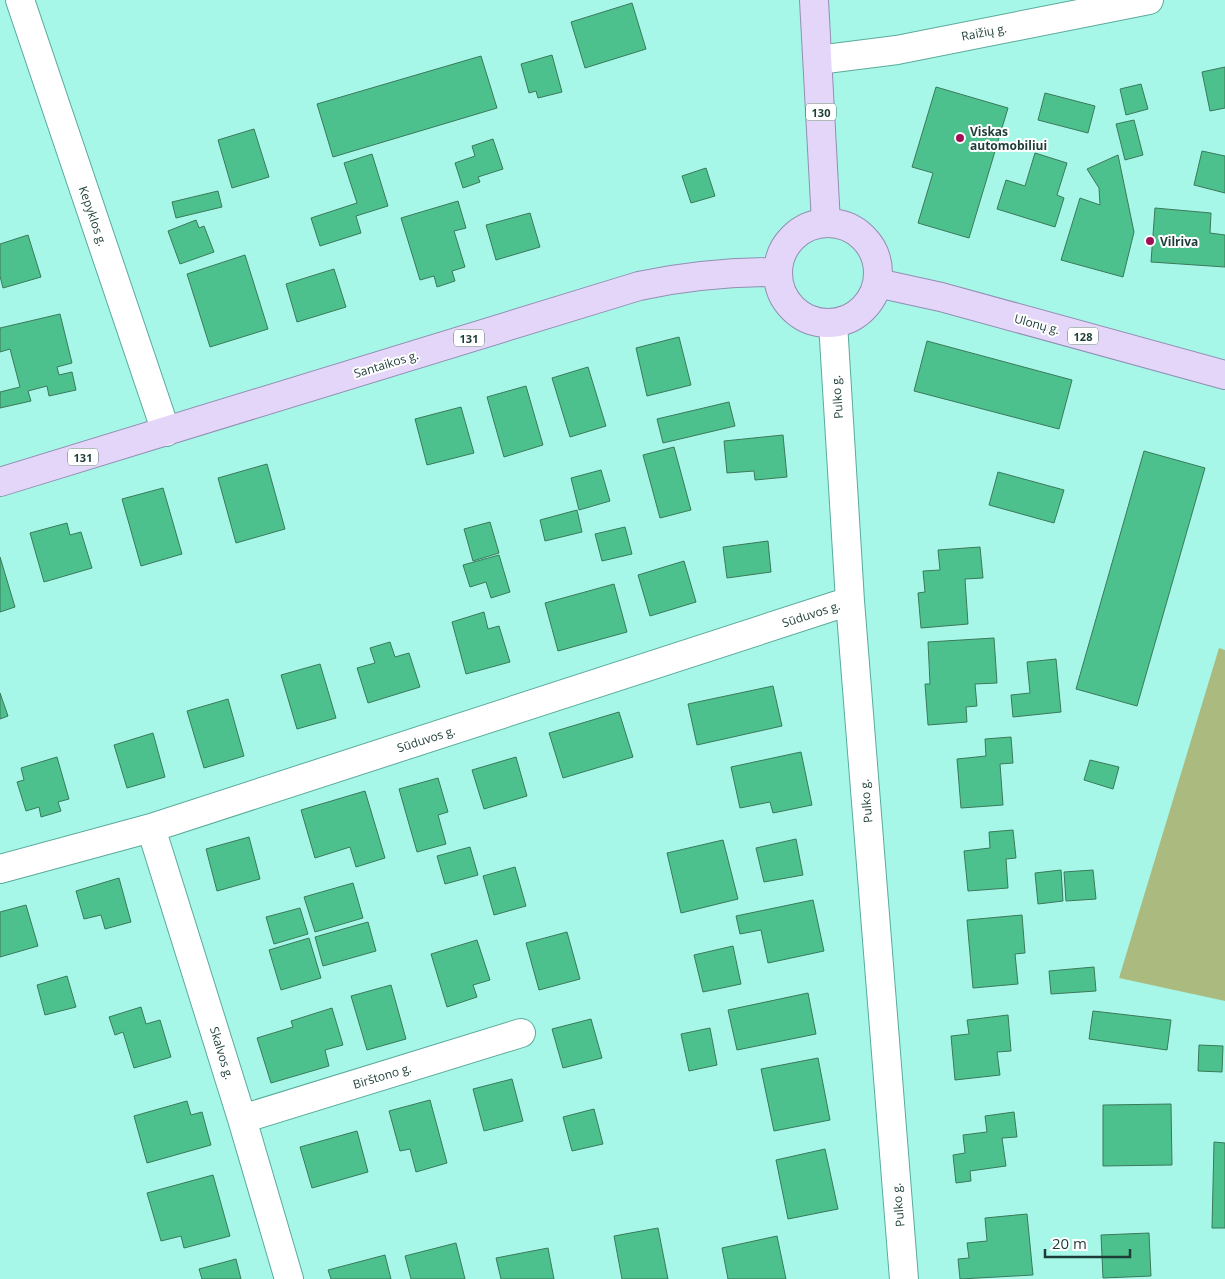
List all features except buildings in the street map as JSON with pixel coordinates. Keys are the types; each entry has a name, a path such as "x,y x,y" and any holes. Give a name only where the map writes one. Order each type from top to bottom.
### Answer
{"main road":[{"name":"130","path":"814,0 826,223"},
{"path":"826,223 851,229 870,246 878,270 877,283 866,305 857,314 833,323 812,321 793,310 782,293 777,272 780,257 787,244 798,233 811,226 826,223"},
{"name":"Santaikos g.","path":"0,482 639,286 686,276 734,272 777,272"},
{"name":"Ulonų g.","path":"877,283 941,297 1225,375"}],"street":[{"name":"Kepyklos g.","path":"20,0 166,432"},
{"name":"Raižių g.","path":"818,60 897,50 1149,0"},
{"name":"Pulko g.","path":"833,323 850,601 904,1279"},
{"name":"Sūduvos g.","path":"0,869 151,828 850,601"},
{"name":"Skalvos g.","path":"151,828 242,1119 289,1279"},
{"name":"Birštono g.","path":"242,1119 521,1033"}],"green space":[{"path":"1219,648 1225,650 1225,1001 1119,978"}],"place":[{"name":"Viskas automobiliui","path":"960,138"},
{"name":"Vilriva","path":"1150,241"}]}
